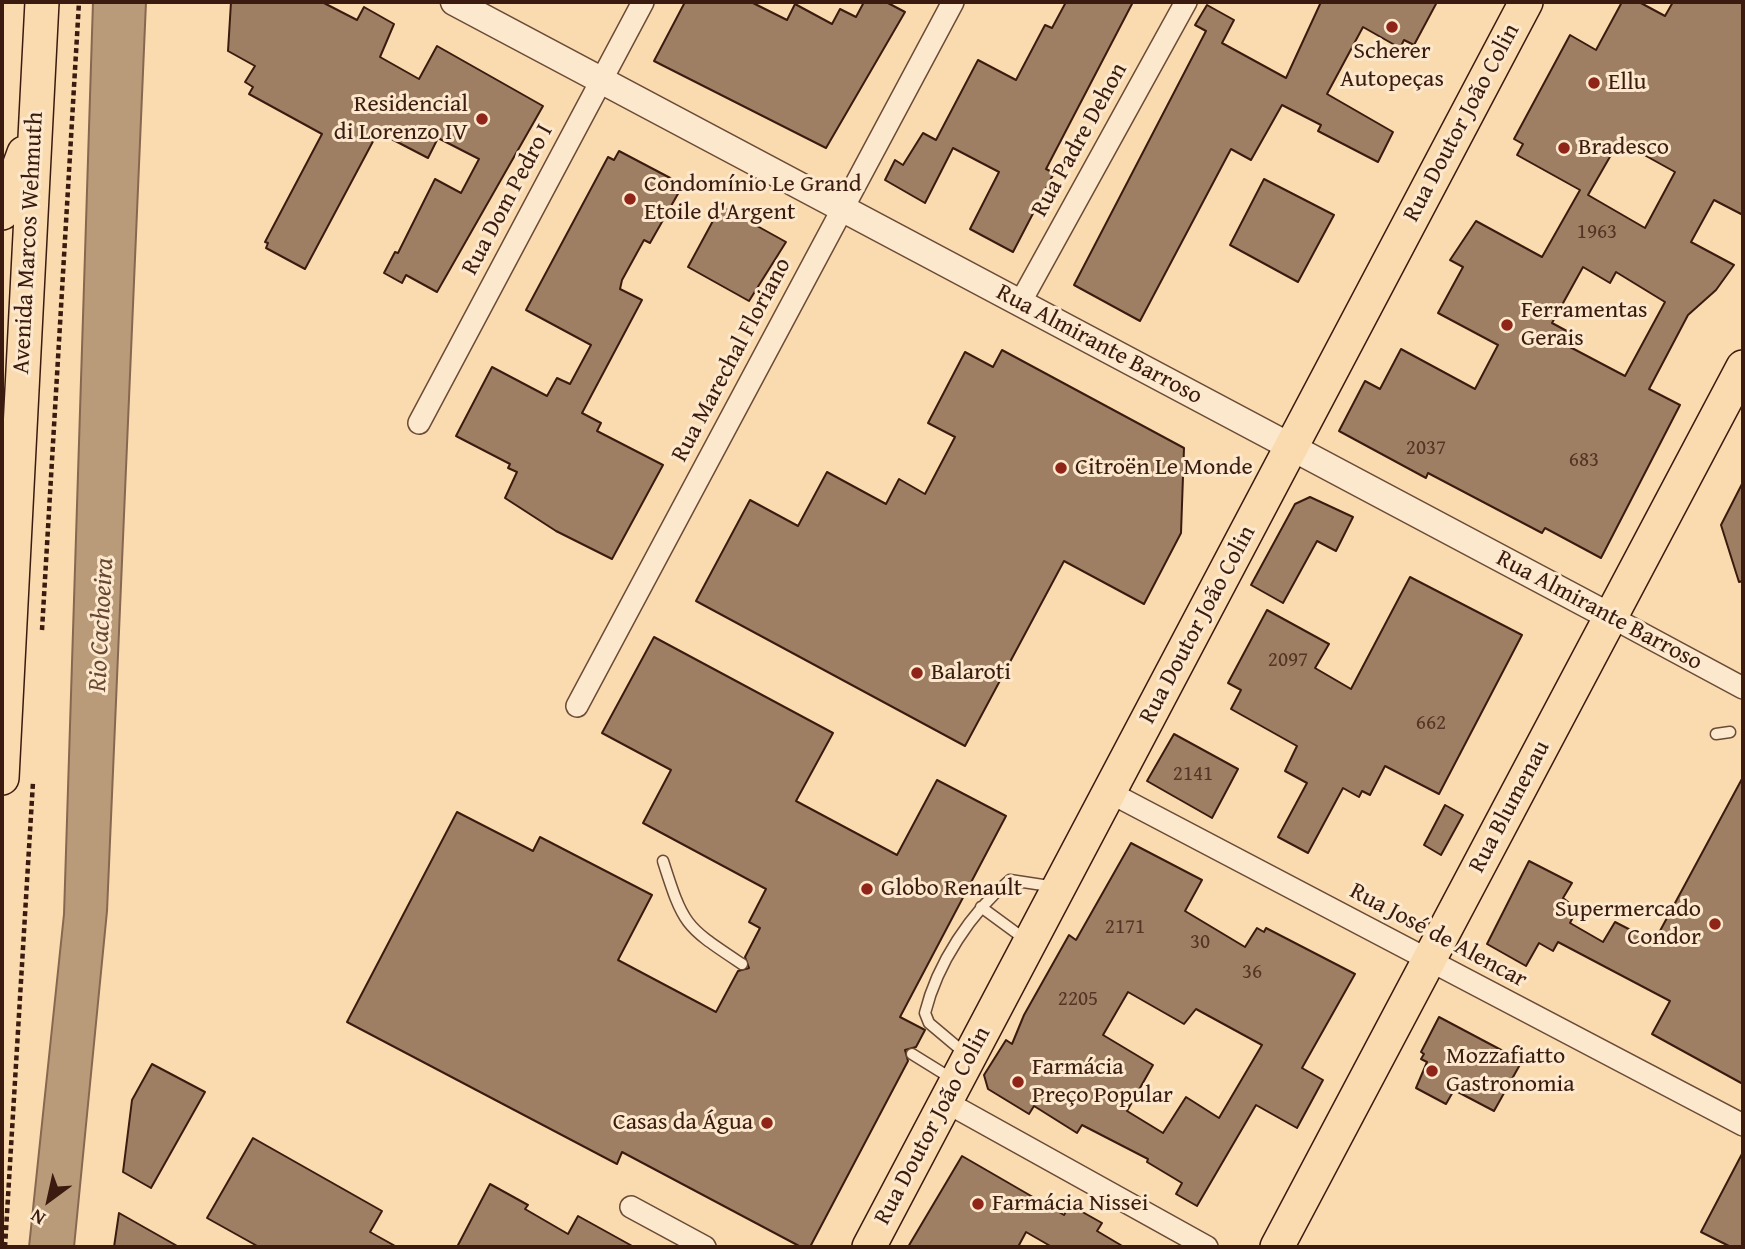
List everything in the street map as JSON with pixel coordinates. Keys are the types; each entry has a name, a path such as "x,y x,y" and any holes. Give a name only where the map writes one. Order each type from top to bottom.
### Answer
{"main road":[{"name":"Avenida Marcos Wehmuth","path":"2,778 42,2"},
{"name":"Rua Doutor João Colin","path":"869,1247 1527,2"},
{"path":"2,213 36,118"},
{"name":"Rua Blumenau","path":"1277,1247 1743,367"}],"street":[{"name":"Rua Almirante Barroso","path":"454,2 1743,688"},
{"name":"Rua Dom Pedro I","path":"419,423 643,2"},
{"name":"Rua Marechal Floriano","path":"577,706 953,2"},
{"name":"Rua Padre Dehon","path":"1020,303 1186,2"},
{"name":"Rua José de Alencar","path":"1109,792 1743,1125"},
{"path":"957,1080 1207,1247"},
{"path":"631,1207 705,1247"}],"lane":[{"path":"1716,734 1730,732"},
{"path":"663,861 679,911 692,931 742,964"},
{"path":"957,1080 925,1013 949,957 981,906 1010,880 1059,888"},
{"path":"981,906 1030,943"},
{"path":"912,1054 957,1080"}],"water":[{"name":"Rio Cachoeira","path":"93,2 146,2 107,911 74,1247 29,1247 64,914"}],"building":[{"path":"231,2 322,2 357,20 364,7 394,24 380,57 419,79 437,46 543,106 437,292 406,275 402,283 384,273 395,252 398,253 435,179 461,193 479,159 438,138 428,158 378,132 305,269 266,248 268,243 265,242 322,134 249,94 253,87 245,82 255,66 228,51"},
{"path":"685,2 751,2 787,20 795,4 832,24 840,9 856,17 864,2 886,2 905,12 826,148 654,61"},
{"path":"1066,2 1133,2 1046,169 1054,173 1013,252 970,229 999,172 953,148 925,203 885,180 895,160 903,165 923,133 936,140 978,60 1016,80 1045,25 1052,28"},
{"path":"1321,2 1437,2 1414,45 1404,40 1400,48 1363,27 1327,94 1393,132 1378,162 1318,131 1321,125 1282,105 1251,160 1231,149 1140,321 1074,285 1206,31 1195,25 1207,5 1234,20 1222,43 1286,78"},
{"path":"1622,2 1639,2 1665,16 1673,2 1743,2 1743,215 1714,200 1691,242 1734,265 1716,290 1688,315 1649,389 1680,405 1601,558 1545,528 1542,533 1428,473 1426,478 1339,431 1365,381 1380,389 1401,349 1475,389 1498,345 1438,313 1463,267 1450,260 1476,221 1542,257 1580,190 1517,155 1523,144 1514,139 1570,35 1596,50","holes":["1619,141 1675,172 1645,228 1588,195","1583,267 1610,283 1616,272 1665,302 1625,376 1570,347 1576,336 1552,323"]},
{"path":"619,151 676,181 672,188 679,192 650,243 644,240 622,280 620,289 642,300 582,413 601,423 597,431 663,465 612,559 556,531 505,498 517,472 508,468 510,464 456,436 492,367 547,396 557,378 570,384 591,345 526,310 608,157 614,160"},
{"path":"1264,179 1334,215 1298,282 1230,245"},
{"path":"721,206 786,242 749,301 688,267"},
{"path":"1002,350 1184,448 1181,533 1144,604 1064,561 965,746 696,601 750,500 798,526 827,472 886,504 899,479 925,494 955,437 928,423 965,352 993,367"},
{"path":"1743,482 1743,581 1739,582 1721,525"},
{"path":"1310,497 1353,517 1336,551 1317,541 1283,603 1251,585 1295,504"},
{"path":"1410,577 1522,635 1439,794 1385,766 1370,795 1362,791 1359,797 1343,788 1308,853 1278,837 1307,783 1285,771 1297,746 1231,709 1241,690 1228,683 1267,610 1329,644 1315,668 1351,689"},
{"path":"654,637 833,733 796,801 897,855 937,780 1006,816 900,1017 925,1030 916,1047 905,1050 908,1061 810,1247 801,1247 622,1152 617,1164 347,1022 457,812 533,851 540,837 652,895 618,960 716,1012 738,971 749,968 745,957 760,928 749,922 766,889 643,823 671,770 602,733"},
{"path":"1174,734 1238,769 1212,818 1147,781"},
{"path":"1743,777 1743,1084 1652,1034 1670,1001 1558,942 1553,951 1539,943 1526,966 1487,944 1529,861 1572,883 1563,898 1577,909 1570,923 1603,942 1615,922 1654,942"},
{"path":"1445,805 1463,815 1441,855 1424,845"},
{"path":"1131,843 1202,880 1185,911 1245,947 1257,928 1264,932 1266,928 1355,974 1302,1068 1323,1080 1297,1128 1256,1105 1197,1206 1176,1194 1182,1183 1147,1162 1148,1159 1082,1125 1077,1133 1034,1106 1029,1114 988,1089 984,1075 1006,1040 1012,1044 1024,1015 1069,935 1076,940","holes":["1128,992 1184,1024 1196,1009 1262,1045 1219,1118 1186,1097 1163,1133 1127,1111 1153,1065 1103,1035"]},
{"path":"1439,1017 1522,1061 1494,1111 1454,1090 1446,1104 1416,1088 1427,1062 1421,1059 1424,1054 1421,1052"},
{"path":"152,1064 205,1092 151,1188 123,1172 132,1100"},
{"path":"253,1138 382,1211 370,1232 397,1247 259,1247 207,1218"},
{"path":"1743,1152 1743,1247 1731,1247 1701,1232"},
{"name":"Farmácia Nissei","path":"962,1156 1064,1215 1070,1205 1102,1223 1097,1231 1124,1247 1052,1247 1026,1232 1018,1247 908,1247"},
{"path":"490,1184 528,1205 525,1209 568,1234 578,1216 634,1247 457,1247"},
{"path":"119,1213 179,1247 114,1247"}],"place":[{"name":"Scherer Autopeças","path":"1392,27"},
{"name":"Ellu","path":"1594,83"},
{"name":"Residencial di Lorenzo IV","path":"482,119"},
{"name":"Bradesco","path":"1564,148"},
{"name":"Condomínio Le Grand Etoile d'Argent","path":"630,199"},
{"name":"Ferramentas Gerais","path":"1507,325"},
{"name":"Citroën Le Monde","path":"1061,468"},
{"name":"Balaroti","path":"917,673"},
{"name":"Globo Renault","path":"867,889"},
{"name":"Supermercado Condor","path":"1715,924"},
{"name":"Mozzafiatto Gastronomia","path":"1432,1071"},
{"name":"Farmácia Preço Popular","path":"1018,1082"},
{"name":"Casas da Água","path":"767,1123"},
{"name":"Farmácia Nissei","path":"978,1204"}]}
